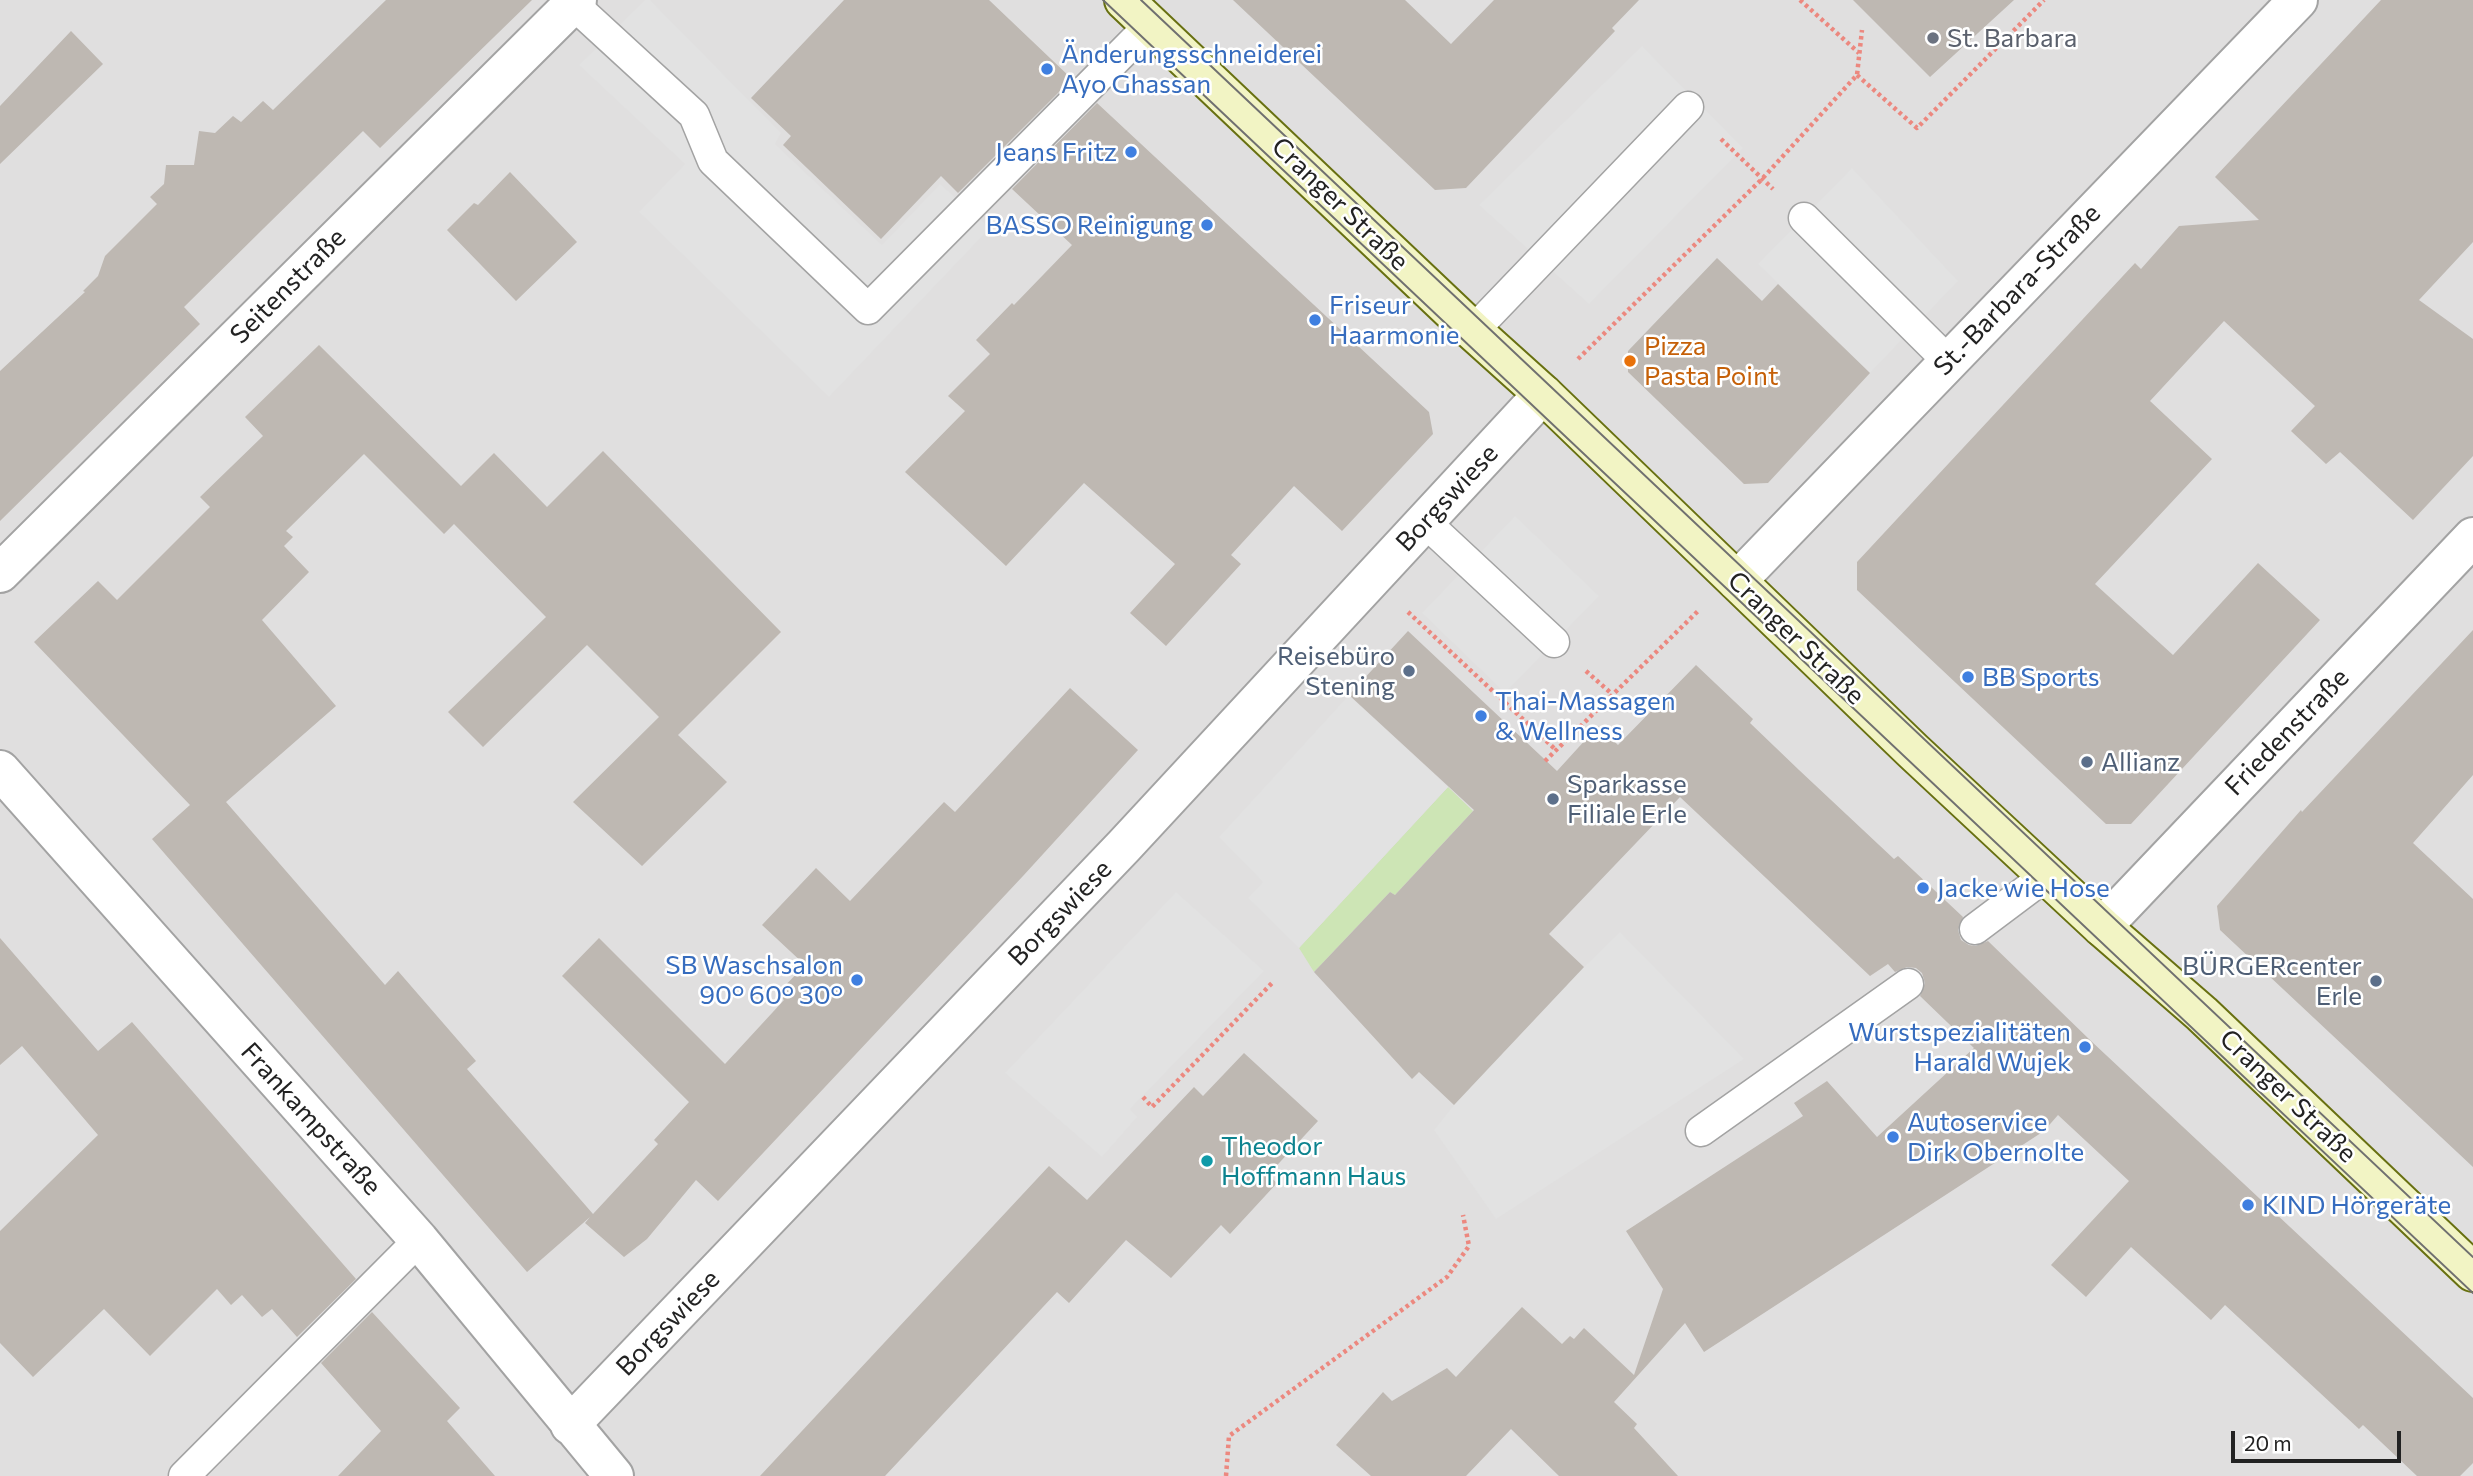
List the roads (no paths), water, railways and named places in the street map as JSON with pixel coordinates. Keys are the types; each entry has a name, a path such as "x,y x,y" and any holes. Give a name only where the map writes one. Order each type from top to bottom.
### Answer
{"main road":[{"name":"Cranger Straße","path":"1137,12 1543,394 1913,751 2102,927 2202,1014 2473,1272"}],"street":[{"name":"St.-Barbara-Straße","path":"1737,580 2298,0"},
{"name":"Seitenstraße","path":"0,573 575,2"},
{"name":"Borgswiese","path":"570,1425 1115,856 1543,394"},
{"name":"Friedenstraße","path":"2102,927 2473,537"},
{"name":"Frankampstraße","path":"0,770 419,1241 614,1476"}],"lane":[{"path":"575,2 694,115 713,161 868,309 1137,12"},
{"path":"1473,331 1688,107"},
{"path":"1804,218 1948,361"},
{"path":"1425,522 1554,642"},
{"path":"1975,929 2047,875"},
{"path":"1701,1131 1908,984"},
{"path":"184,1476 419,1241"}],"tram line":[{"path":"1103,0 2473,1293"},
{"path":"1141,0 2473,1257"}],"place":[{"name":"St. Barbara","path":"1933,38"},
{"name":"Änderungsschneiderei Ayo Ghassan","path":"1047,69"},
{"name":"Jeans Fritz","path":"1131,152"},
{"name":"BASSO Reinigung","path":"1207,225"},
{"name":"Friseur Haarmonie","path":"1315,320"},
{"name":"Pizza Pasta Point","path":"1630,361"},
{"name":"Reisebüro Stening","path":"1409,671"},
{"name":"BB Sports","path":"1968,677"},
{"name":"Thai-Massagen & Wellness","path":"1481,716"},
{"name":"Allianz","path":"2087,762"},
{"name":"Sparkasse Filiale Erle","path":"1553,799"},
{"name":"Jacke wie Hose","path":"1923,888"},
{"name":"SB Waschsalon 90° 60° 30°","path":"857,980"},
{"name":"BÜRGERcenter Erle","path":"2376,981"},
{"name":"Wurstspezialitäten Harald Wujek","path":"2085,1047"},
{"name":"Autoservice Dirk Obernolte","path":"1893,1137"},
{"name":"Theodor Hoffmann Haus","path":"1207,1161"},
{"name":"KIND Hörgeräte","path":"2248,1205"}]}
